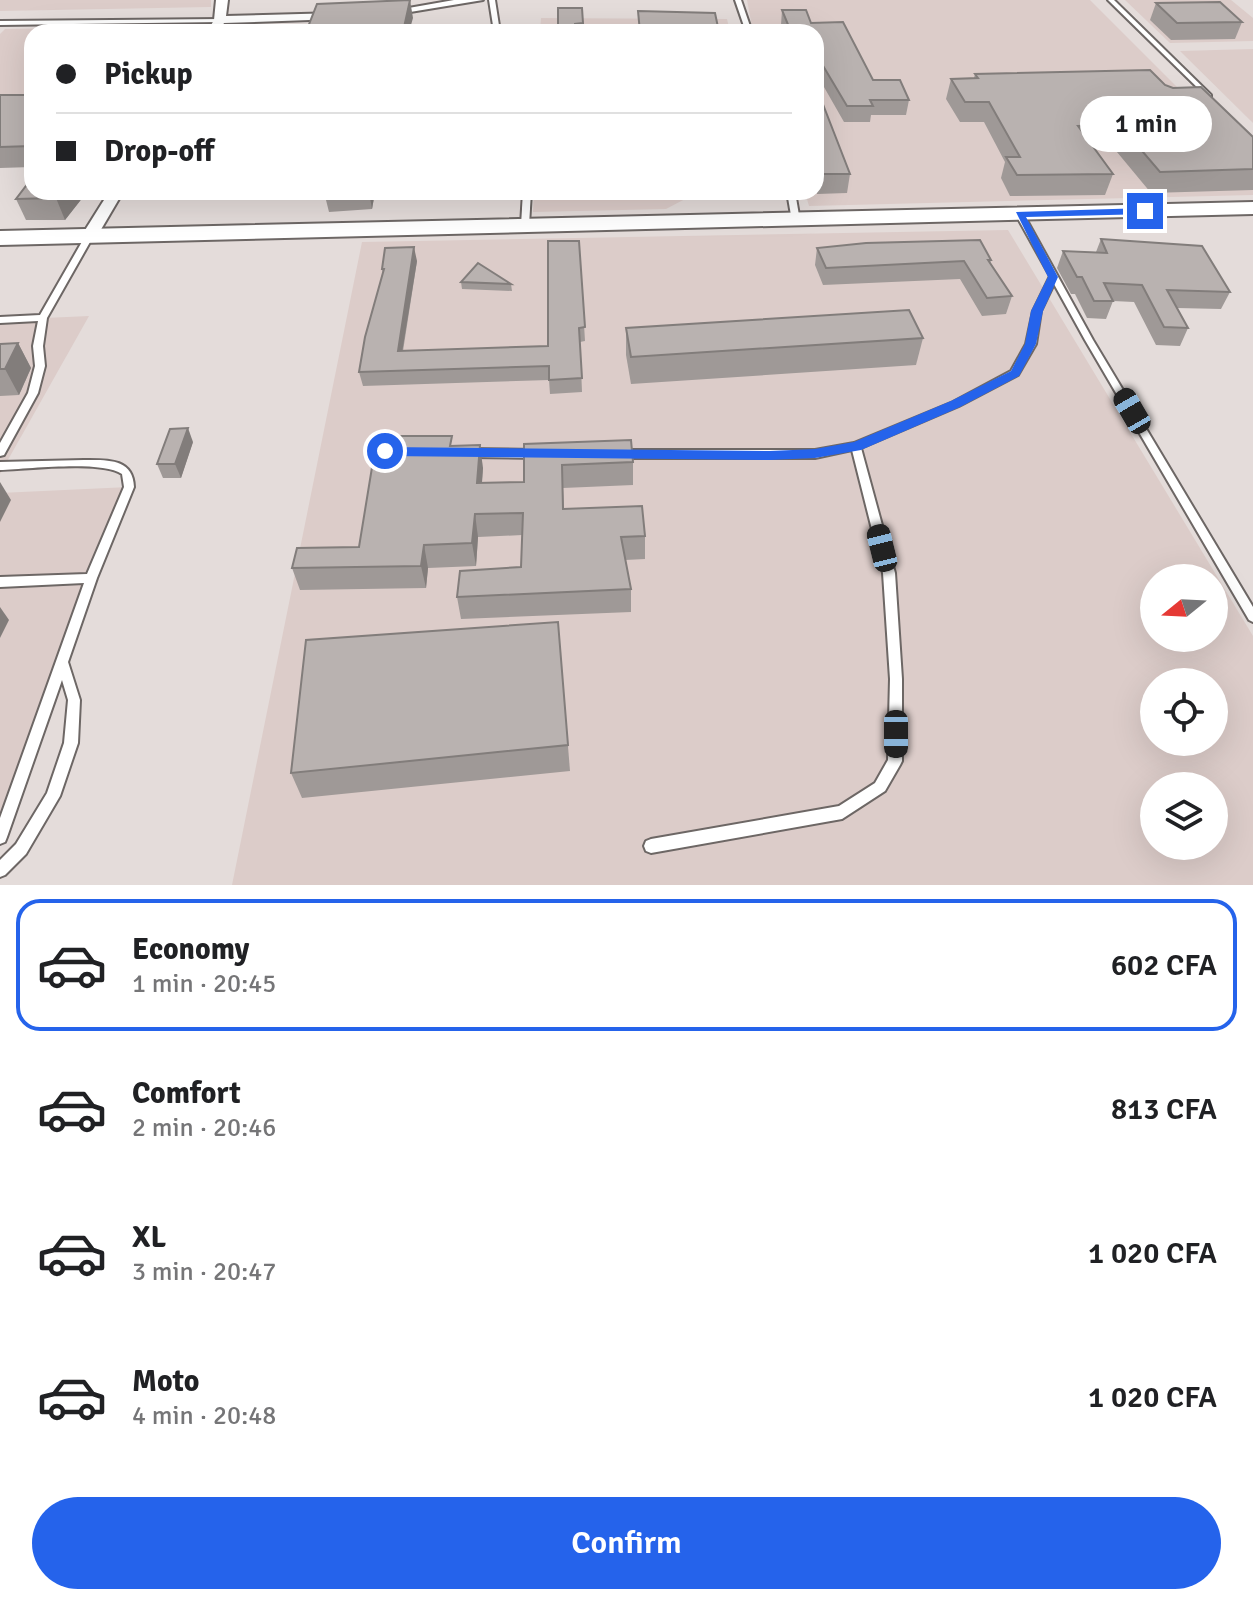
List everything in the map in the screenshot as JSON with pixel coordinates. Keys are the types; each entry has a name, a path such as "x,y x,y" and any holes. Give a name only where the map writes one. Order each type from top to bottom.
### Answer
{"street":[{"path":"218,24 222,0"},
{"path":"368,15 477,0"},
{"path":"220,20 354,16"},
{"path":"90,235 111,200"},
{"path":"0,238 1253,208"}],"lane":[{"path":"492,0 496,24"},
{"path":"738,0 746,24"},
{"path":"1111,0 1214,102"},
{"path":"0,23 220,20"},
{"path":"525,225 527,200"},
{"path":"792,200 796,221"},
{"path":"1020,215 1053,277 1253,617"},
{"path":"0,452 33,393 40,366 38,346 43,318 90,235"},
{"path":"611,454 800,454 856,446 956,404 1015,373 1031,344 1037,311 1053,277"},
{"path":"0,320 43,318"},
{"path":"651,846 842,812 880,787 895,761 896,679 889,573 856,446"},
{"path":"461,453 551,454"},
{"path":"0,466 81,464 123,469 128,476 129,487 91,578 0,837"},
{"path":"0,582 91,578"},
{"path":"0,870 21,849 53,796 71,743 74,700 62,662"}],"shaded area":[{"path":"0,0 211,0 211,7 0,11"},
{"path":"747,0 1090,0 1253,163 1253,195 809,206 807,200 824,200 824,24 752,24"},
{"path":"1125,0 1231,0 1253,18 1253,41 1170,43"},
{"path":"541,18 727,19 728,24 541,24"},
{"path":"5,29 24,29 24,112 0,112 0,34"},
{"path":"1253,49 1253,123 1180,51"},
{"path":"534,200 683,200 666,209 533,212"},
{"path":"1008,230 1210,564 1140,564 1140,652 1228,652 1228,595 1253,636 1253,885 232,885 362,242"},
{"path":"89,316 0,474 0,320"},
{"path":"129,487 0,836 0,493"}],"building":[{"path":"410,0 405,24 309,24 317,4"},
{"path":"1220,2 1242,22 1177,23 1156,3"},
{"path":"558,8 582,8 583,23 558,24"},
{"path":"782,10 806,10 811,23 843,22 873,80 900,80 909,100 870,100 873,106 847,106 824,67 824,24 788,24"},
{"path":"638,11 715,13 717,24 639,24"},
{"path":"1150,70 1165,85 1173,88 1201,87 1253,137 1253,169 1160,172 1120,125 1078,126 1113,174 1017,175 1006,157 1020,157 989,102 965,102 951,79 978,78 975,74"},
{"path":"0,95 24,95 24,146 0,147"},
{"path":"824,107 850,174 824,174"},
{"path":"24,188 24,199 16,199"},
{"path":"1101,239 1202,246 1230,292 1167,290 1188,328 1164,327 1142,285 1104,283 1113,301 1094,301 1082,277 1077,277 1063,251 1107,253"},
{"path":"980,240 991,260 988,260 1012,296 987,298 964,261 826,268 817,248 866,243"},
{"path":"548,241 579,241 585,327 579,328 582,378 549,380 549,366 359,372 365,337 384,269 385,248 414,247 398,351 548,346"},
{"path":"478,263 511,284 461,282"},
{"path":"909,310 923,338 631,357 626,328"},
{"path":"18,343 5,369 0,369 0,344"},
{"path":"188,428 175,464 157,464 170,429"},
{"path":"401,436 452,436 450,446 480,445 477,483 524,482 524,444 631,440 633,462 562,465 563,509 642,506 645,536 621,537 631,589 457,597 460,571 521,567 523,513 475,514 472,543 424,545 421,566 292,568 297,548 359,547 375,449 399,448"},
{"path":"558,622 568,745 291,773 306,640"}],"route":[{"path":"385,451 770,455 815,454 856,446 956,404 1015,373 1031,344 1037,311 1053,277 1020,215 1145,211"}]}
